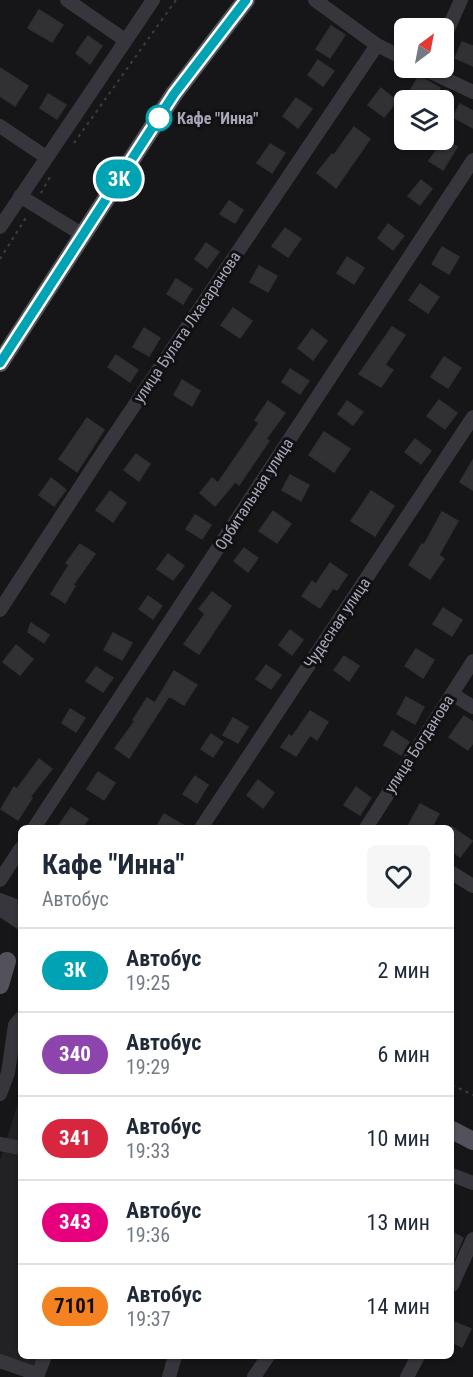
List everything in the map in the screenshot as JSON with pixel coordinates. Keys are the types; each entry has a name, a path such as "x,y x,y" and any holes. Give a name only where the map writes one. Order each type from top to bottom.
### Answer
{"main road":[{"path":"0,363 174,94 246,0"},
{"path":"0,985 9,962"},
{"path":"454,1131 473,1141"}],"street":[{"path":"67,0 125,40"},
{"path":"0,227 153,0"},
{"path":"315,0 377,45 394,54"},
{"path":"453,18 461,0"},
{"name":"улица Булата Лхасаранова","path":"0,610 118,429 377,45"},
{"path":"445,78 473,92"},
{"path":"0,126 46,157"},
{"name":"Орбитальная улица","path":"36,825 473,160"},
{"path":"20,196 83,235"},
{"name":"Чудесная улица","path":"203,825 473,417"},
{"name":"улица Богданова","path":"372,825 473,662"},
{"path":"452,694 473,707"},
{"path":"0,880 18,853"},
{"path":"454,874 473,886"},
{"path":"0,900 18,907"},
{"path":"0,909 18,921"},
{"path":"0,1094 8,1073 15,1025 18,1022"},
{"path":"0,1144 18,1147"},
{"path":"454,1175 473,1183"},
{"path":"454,1281 473,1239"},
{"path":"0,1361 37,1376 44,1359"},
{"path":"169,1377 174,1359"},
{"path":"254,1377 266,1359"},
{"path":"407,1377 416,1359"}],"path":[{"path":"73,144 176,0"},
{"path":"0,259 54,171"},
{"path":"454,1086 473,1095"}],"shaded area":[{"path":"18,1103 18,1359 37,1359 34,1368 0,1355 0,1160"}],"building":[{"path":"39,10 63,25 52,42 28,28"},
{"path":"331,26 345,35 330,58 316,49"},
{"path":"88,36 102,46 90,64 76,53"},
{"path":"462,42 473,46 473,66 455,58"},
{"path":"318,60 334,71 323,86 308,75"},
{"path":"0,68 28,86 15,106 0,96"},
{"path":"418,78 422,78 440,88 439,90 411,90"},
{"path":"381,88 394,99 394,105 384,117 368,105"},
{"path":"48,94 66,105 57,119 40,108"},
{"path":"296,98 312,109 298,128 283,116"},
{"path":"460,104 473,111 473,128 454,118"},
{"path":"354,127 370,139 336,188 317,173 332,154 334,155"},
{"path":"270,144 285,153 272,173 257,163"},
{"path":"454,145 457,147 443,170 429,161 436,150 454,150"},
{"path":"421,180 432,189 420,205 408,196"},
{"path":"229,201 243,210 235,223 220,214"},
{"path":"388,224 404,236 393,250 378,238"},
{"path":"285,228 301,239 288,257 272,246"},
{"path":"206,243 219,252 207,268 195,259"},
{"path":"442,247 459,257 449,274 432,264"},
{"path":"347,257 364,268 354,284 337,273"},
{"path":"259,266 277,276 268,292 250,282"},
{"path":"176,279 192,289 183,304 167,294"},
{"path":"420,284 439,297 428,313 409,300"},
{"path":"233,308 252,321 240,338 221,325"},
{"path":"392,327 405,335 385,365 393,370 381,387 359,374"},
{"path":"144,328 160,338 149,356 133,347"},
{"path":"312,329 327,341 313,360 298,348"},
{"path":"116,355 138,370 130,382 108,367"},
{"path":"444,357 461,368 448,388 431,377"},
{"path":"290,369 309,381 300,394 282,382"},
{"path":"182,380 200,391 192,406 174,395"},
{"path":"439,400 457,413 445,429 427,416"},
{"path":"268,401 285,413 266,439 269,441 239,485 235,482 215,506 200,493 212,478 218,483 259,423 255,420"},
{"path":"347,401 363,412 353,425 338,414"},
{"path":"87,418 104,430 77,472 59,459"},
{"path":"324,432 350,449 334,472 309,455"},
{"path":"415,439 431,451 421,464 405,452"},
{"path":"136,454 150,464 139,481 124,470"},
{"path":"473,460 473,490 460,482"},
{"path":"290,475 309,485 301,501 282,490"},
{"path":"51,478 66,490 54,506 39,495"},
{"path":"110,491 126,503 113,522 96,510"},
{"path":"371,491 394,506 375,536 351,521"},
{"path":"273,511 291,524 277,543 259,531"},
{"path":"442,512 458,521 439,555 444,559 430,579 409,565 422,544 424,545"},
{"path":"195,515 211,525 202,539 186,529"},
{"path":"80,544 95,554 73,585 75,586 65,603 51,594 69,565 66,563"},
{"path":"244,548 258,558 248,572 234,561"},
{"path":"168,554 184,566 173,580 157,569"},
{"path":"330,563 347,575 337,590 333,588 320,608 302,596 312,581 316,584"},
{"path":"212,592 231,606 199,654 184,644 205,614 199,609"},
{"path":"148,596 162,606 153,619 139,609"},
{"path":"443,608 462,620 452,636 433,624"},
{"path":"31,623 49,635 44,643 28,632"},
{"path":"290,630 303,640 292,655 279,645"},
{"path":"113,633 132,643 122,660 104,650"},
{"path":"16,645 33,659 20,675 3,662"},
{"path":"416,649 434,660 423,678 405,666"},
{"path":"344,656 359,666 349,681 334,670"},
{"path":"266,665 281,675 271,689 256,679"},
{"path":"96,667 113,678 103,692 86,681"},
{"path":"174,671 197,685 184,705 169,696 129,758 115,748 135,721 133,720 147,698 155,703"},
{"path":"406,697 424,707 415,724 397,714"},
{"path":"70,709 85,718 76,732 62,723"},
{"path":"310,711 328,722 317,740 310,735 296,756 281,747 289,735 292,737"},
{"path":"464,716 473,722 473,743 468,750 449,737"},
{"path":"233,718 248,727 238,743 223,735"},
{"path":"392,731 409,742 401,755 384,745"},
{"path":"211,734 223,742 213,757 201,749"},
{"path":"39,759 52,769 30,797 32,798 18,820 1,809 14,787 17,789"},
{"path":"98,772 115,783 104,800 87,789"},
{"path":"195,776 208,785 197,803 183,794"},
{"path":"258,780 274,793 263,808 247,795"},
{"path":"356,787 371,798 360,815 344,805"},
{"path":"420,804 439,814 433,825 409,825"},
{"path":"71,808 88,819 84,825 59,825"},
{"path":"164,814 183,825 158,825"},
{"path":"454,828 472,841 460,857 454,852"},
{"path":"454,1233 463,1238 454,1259"},
{"path":"454,1322 471,1329 462,1347 454,1343"}],"bus line":[{"name":"3К","path":"0,363 174,94 246,0"}],"place":[{"name":"Кафе \"Инна\"","path":"159,118"}]}
